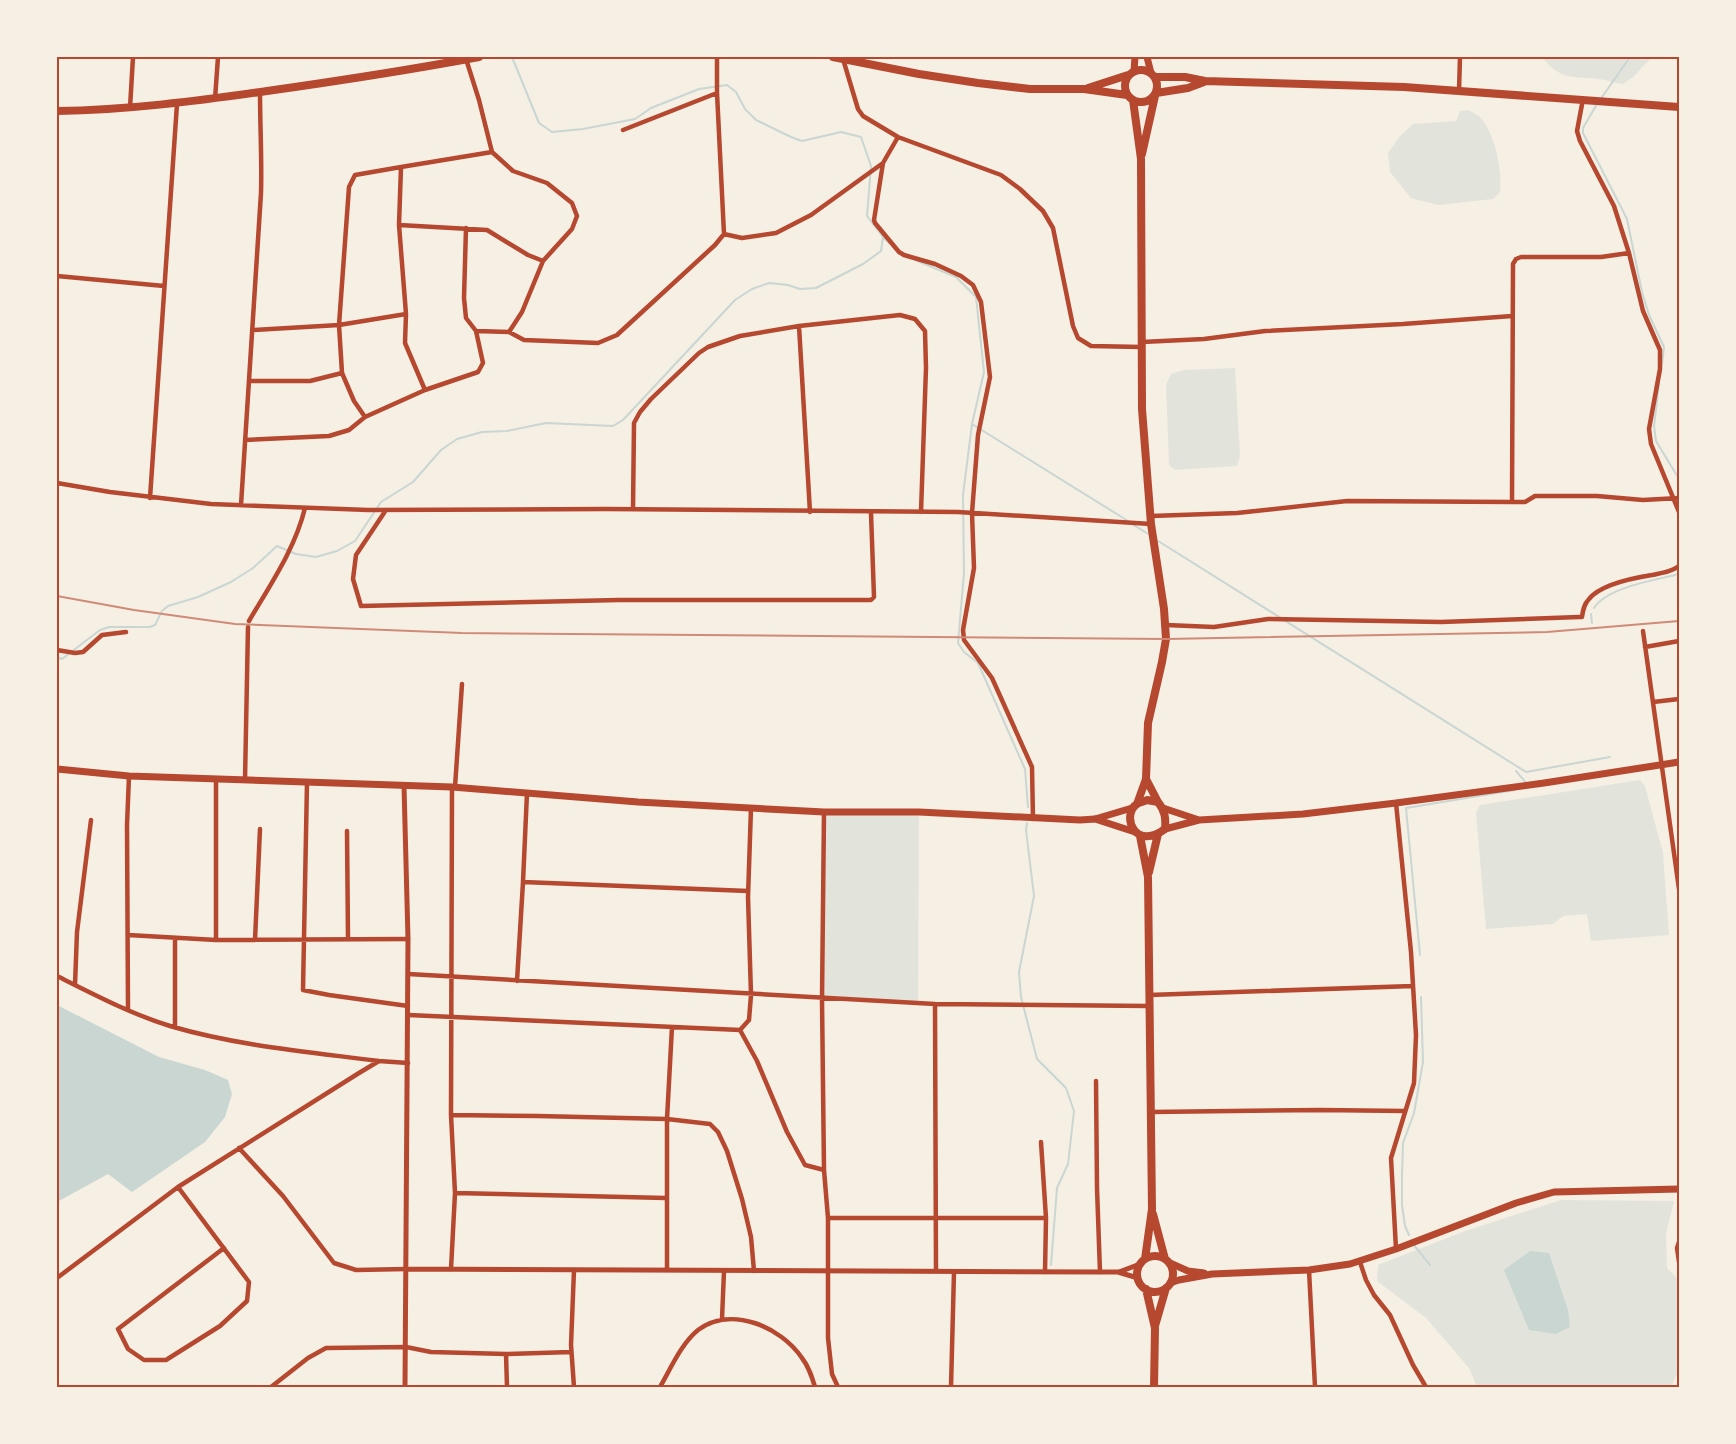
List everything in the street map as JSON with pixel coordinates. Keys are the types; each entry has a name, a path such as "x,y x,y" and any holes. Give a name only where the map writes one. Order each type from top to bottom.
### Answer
{"highway":[{"path":"57,111 177,104 344,80 427,61 466,60 479,57"},
{"path":"833,57 978,83 1030,89 1084,89 1130,98 1138,103 1150,100 1155,94 1188,88 1205,81"},
{"path":"1084,89 1143,70 1153,75 1205,81 1404,87 1583,99 1678,109"},
{"path":"1131,73 1124,84 1130,98 1141,159 1144,446 1151,520 1166,625 1164,653 1148,723 1146,779 1130,821 1138,834 1148,877 1152,1209 1138,1278 1146,1289 1155,1328 1154,1387"},
{"path":"1141,159 1158,87 1153,75"},
{"path":"1146,779 1166,818 1148,877"},
{"path":"1135,806 1147,800 1160,805"},
{"path":"1138,834 1150,837 1162,832"},
{"path":"1152,1209 1167,1261 1173,1273 1155,1328"},
{"path":"1143,1262 1156,1256 1167,1261"},
{"path":"1146,1289 1156,1291 1168,1286"}],"main road":[{"path":"1131,73 1135,57"},
{"path":"1147,57 1153,75"},
{"path":"1162,832 1199,820 1304,814 1396,803 1679,762"},
{"path":"57,770 129,776 454,787 638,802 824,812 919,812 1033,819 1095,819 1135,806"},
{"path":"1160,805 1199,820"},
{"path":"1095,819 1138,834"},
{"path":"1168,1286 1179,1280 1212,1274 1309,1270 1360,1262 1516,1203 1554,1192 1679,1189"},
{"path":"1167,1261 1188,1271 1212,1274"}],"street":[{"path":"130,108 132,57"},
{"path":"215,99 218,57"},
{"path":"476,331 509,332 524,340 598,343 617,335 715,245 724,234 717,57"},
{"path":"1459,91 1460,57"},
{"path":"843,59 862,116 898,137 1001,175 1043,211 1053,228 1072,326 1078,338 1090,346 1142,345 1265,331 1512,316"},
{"path":"466,60 492,152 513,171 547,183 572,203 577,216 572,229 543,261 522,312 509,332"},
{"path":"623,130 717,91"},
{"path":"241,505 261,193 260,92"},
{"path":"1583,99 1577,131 1580,141 1614,206 1629,253 1643,311 1660,350 1660,369 1649,429 1651,444 1676,499 1679,512"},
{"path":"150,498 177,104"},
{"path":"898,137 883,163 875,224 899,252 935,264 961,276 973,285 981,302 990,377 978,435 970,513 974,568 963,630 964,640 992,678 1032,767 1033,819"},
{"path":"365,417 354,401 342,373 339,325 349,187 355,175 492,152"},
{"path":"724,234 742,238 776,233 812,215 883,163"},
{"path":"401,167 399,225 406,314 405,343 425,390"},
{"path":"399,225 487,230 528,255 543,261"},
{"path":"245,440 330,436 349,430 365,417 425,390 478,372 483,363 476,331 466,318 464,298 466,228"},
{"path":"1512,502 1513,264 1521,257 1601,257 1629,253"},
{"path":"57,276 164,286"},
{"path":"252,330 339,325 406,314"},
{"path":"633,509 634,423 651,399 699,353 708,347 740,336 799,326 900,315 915,319 925,331 926,368 921,512"},
{"path":"799,326 810,512"},
{"path":"249,381 310,381 342,373"},
{"path":"57,483 150,498 211,504 304,508 957,512 1112,523 1347,501 1525,502 1535,496 1676,499"},
{"path":"246,780 248,624 301,526 304,508"},
{"path":"383,510 356,555 353,579 361,606 620,600 871,600 874,597 871,513"},
{"path":"1166,625 1214,627 1268,619 1441,622 1579,617 1582,616 1584,606 1590,597 1604,588 1630,579 1672,571 1679,566"},
{"path":"1643,631 1679,889"},
{"path":"57,650 67,653 83,652 102,635 126,632"},
{"path":"1645,647 1679,641"},
{"path":"451,1269 455,1193 451,1115 450,977 454,787 462,684"},
{"path":"1653,702 1679,699"},
{"path":"128,1010 129,776"},
{"path":"216,779 216,940"},
{"path":"307,782 303,990 408,1006"},
{"path":"405,786 408,939 405,1387"},
{"path":"517,981 524,882 526,793"},
{"path":"1396,803 1416,1035 1414,1083 1391,1158 1396,1249"},
{"path":"740,1030 748,1020 751,995 748,891 751,807"},
{"path":"824,812 822,999 824,1170 828,1218 828,1338 832,1374 838,1387"},
{"path":"75,985 77,932 91,820"},
{"path":"255,940 260,829"},
{"path":"347,831 348,939"},
{"path":"524,882 748,891"},
{"path":"128,935 216,940 408,939"},
{"path":"175,1027 176,938"},
{"path":"408,974 935,1004 1149,1006"},
{"path":"57,976 128,1010 175,1027 272,1048 408,1063"},
{"path":"1149,995 1413,986"},
{"path":"935,1004 936,1271"},
{"path":"408,1015 740,1030"},
{"path":"667,1270 667,1119 672,1027"},
{"path":"740,1030 787,1132 805,1165 824,1170"},
{"path":"57,1278 178,1187 379,1061"},
{"path":"1096,1081 1100,1272"},
{"path":"1151,1112 1405,1111"},
{"path":"451,1115 667,1119 710,1124 718,1132 727,1151 742,1199 751,1237 754,1271"},
{"path":"1041,1142 1046,1218 1045,1272"},
{"path":"239,1149 283,1196 334,1263 356,1270 1118,1272 1138,1278"},
{"path":"178,1187 224,1248 249,1282 247,1301 220,1326 166,1360 144,1360 128,1349 118,1329 224,1248"},
{"path":"455,1193 666,1198"},
{"path":"828,1218 1046,1218"},
{"path":"1679,1242 1677,1248 1679,1263"},
{"path":"1118,1272 1143,1262"},
{"path":"1360,1262 1366,1280 1374,1295 1390,1315 1426,1387"},
{"path":"574,1270 571,1352 574,1387"},
{"path":"722,1318 724,1270"},
{"path":"1309,1270 1316,1387"},
{"path":"951,1387 954,1272"},
{"path":"660,1387 692,1335 722,1318 743,1320 767,1327 781,1336 803,1358 815,1387"},
{"path":"271,1387 308,1358 326,1348 406,1347 431,1352 506,1354 571,1352"},
{"path":"506,1354 507,1387"}],"shaded area":[{"path":"1542,57 1652,57 1623,84 1562,74"},
{"path":"1468,110 1480,117 1486,124 1494,143 1499,163 1500,192 1493,199 1438,205 1411,198 1390,172 1388,153 1400,136 1413,124 1456,121 1460,111"},
{"path":"1235,368 1240,456 1237,466 1175,470 1169,465 1166,385 1171,374 1184,370"},
{"path":"1640,780 1645,786 1663,853 1669,935 1591,941 1587,914 1563,916 1553,924 1486,929 1476,813 1480,805"},
{"path":"824,812 919,812 918,1004 822,999"},
{"path":"57,1005 159,1057 205,1070 228,1080 232,1094 225,1117 205,1142 132,1192 108,1174 57,1202"},
{"path":"1561,1200 1674,1201 1666,1234 1667,1268 1679,1280 1679,1369 1671,1387 1477,1387 1469,1368 1426,1318 1377,1281 1378,1265 1465,1231"},
{"path":"1530,1251 1549,1253 1568,1310 1570,1327 1556,1334 1529,1330 1504,1270"}],"waterway":[{"path":"512,57 539,123 552,132 583,129 635,119 651,108 699,89 727,85 736,92 745,109 756,120 791,137 802,141 841,132 861,137 871,166 867,216 890,244"},
{"path":"1600,100 1630,57"},
{"path":"1597,104 1583,128 1583,133 1627,219 1642,292 1649,315 1664,347 1662,364"},
{"path":"57,657 62,659 100,630 109,627 155,625 162,611 168,606 198,597 231,582 253,568 277,546 296,554 316,557 337,551 355,541 381,502 413,482 441,450 457,439 482,432 507,431 546,423 613,426 623,420 735,300 752,289 769,283 800,289 816,288 863,264 881,251 883,237"},
{"path":"915,260 956,277 976,297 984,372 972,424 963,495 964,573 958,643 964,652 978,663 1025,769 1028,807"},
{"path":"1659,384 1654,426 1656,441 1679,479"},
{"path":"972,424 1128,521"},
{"path":"1132,524 1150,535"},
{"path":"1155,539 1526,772 1610,757"},
{"path":"1594,608 1600,601 1621,590 1679,574"},
{"path":"1591,614 1592,623"},
{"path":"1516,771 1527,784"},
{"path":"1420,955 1406,808 1515,790"},
{"path":"1027,823 1034,896 1019,972 1021,997 1037,1059 1066,1088 1074,1111 1068,1164 1057,1188 1051,1265"},
{"path":"1409,1235 1405,1226 1402,1205 1403,1143 1414,1113 1423,1062 1421,997"},
{"path":"1413,1244 1430,1265"}],"railway":[{"path":"57,596 134,610 235,624 462,633 1166,639 1547,632 1679,621"}]}
